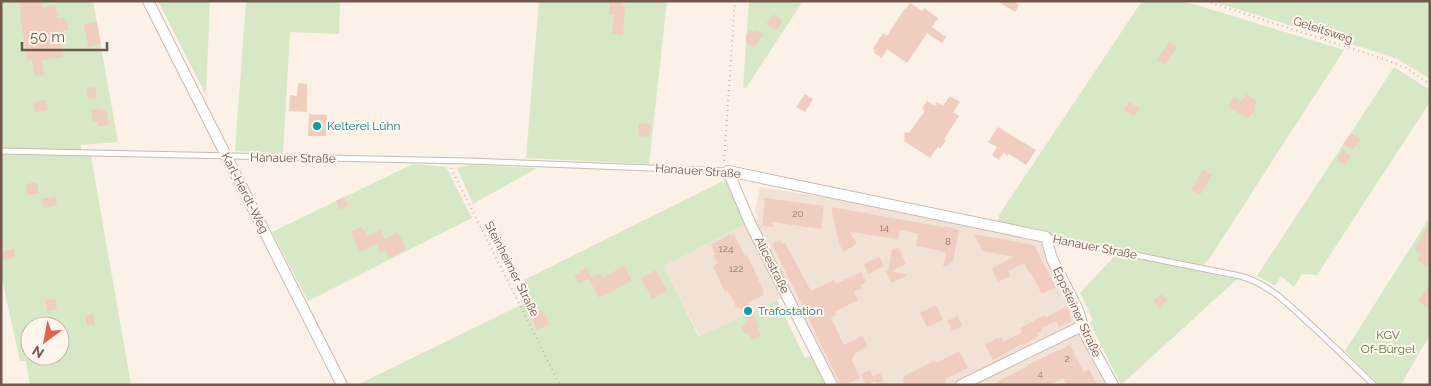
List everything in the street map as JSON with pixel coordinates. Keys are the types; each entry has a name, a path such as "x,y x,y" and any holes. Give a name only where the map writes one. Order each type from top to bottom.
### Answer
{"street":[{"name":"Karl-Herdt-Weg","path":"148,1 342,385"},
{"name":"Hanauer Straße","path":"728,171 1046,237"},
{"name":"Alicestraße","path":"728,171 750,223 832,385"},
{"name":"Eppsteiner Straße","path":"1046,237 1052,259 1078,310 1088,340 1113,385"},
{"path":"961,385 1082,326"}],"lane":[{"name":"Hanauer Straße","path":"1,151 448,162 477,161 728,171"},
{"name":"Hanauer Straße","path":"1046,237 1240,276 1257,282 1287,303 1374,385"}],"path":[{"path":"728,171 724,162 735,1"},
{"name":"Geleitsweg","path":"1206,1 1378,57 1406,68 1430,84"},
{"name":"Steinheimer Straße","path":"448,162 560,385"}],"shaded area":[{"path":"760,187 877,206 1038,237 1076,313 1075,324 1106,385 837,385 791,293 700,337 664,266 758,218 755,212"}],"green space":[{"path":"1,1 93,1 118,142 81,145 81,151 1,148"},
{"path":"158,1 210,1 206,95"},
{"path":"246,1 340,1 339,34 290,32 283,153 235,151"},
{"path":"539,1 667,1 649,164 526,158"},
{"path":"749,1 803,1 746,88 743,87"},
{"path":"1142,1 1183,1 1344,50 1209,259 1197,271 1237,279 1121,385 1090,323 1093,320 1080,293 1120,250 998,223 999,215"},
{"path":"1211,1 1430,1 1430,79 1397,59"},
{"path":"1394,67 1430,90 1430,102 1317,275 1302,274 1294,287 1281,276 1275,286 1257,276"},
{"path":"1,154 91,156 131,385 30,385 27,366 70,366 70,316 20,316 20,361 1,275"},
{"path":"413,164 446,167 472,218 308,301 272,232"},
{"path":"470,165 537,168 473,204 457,168"},
{"path":"725,180 746,224 664,266 699,337 777,300 805,358 812,355 827,385 357,385 523,304 519,295 521,288 526,286 524,280"},
{"name":"KGV Of-Bürgel","path":"1430,217 1430,336 1401,385 1380,385 1345,351"}],"building":[{"path":"19,1 41,1 43,8 55,5 58,18 64,17 65,21 67,21 69,30 59,32 63,57 42,60 44,75 35,77 32,60 28,61"},
{"path":"610,1 623,1 623,6 625,6 623,35 612,34 614,15 609,15"},
{"path":"997,1 1013,1 1019,5 1015,12"},
{"path":"910,3 922,11 924,8 938,18 932,27 946,37 942,43 927,33 907,63 887,49 882,58 874,53 875,50 873,49 883,33 887,36"},
{"path":"773,14 783,21 776,30 766,24"},
{"path":"97,22 101,44 88,47 84,24"},
{"path":"750,30 763,34 754,48 746,43 746,35"},
{"path":"1169,42 1177,47 1165,65 1157,60"},
{"path":"298,83 307,84 307,112 289,111 290,95 297,96"},
{"path":"95,87 97,98 88,99 86,88"},
{"path":"805,94 813,99 805,112 796,107"},
{"path":"1247,94 1257,102 1254,106 1256,108 1248,119 1228,107 1234,97 1241,101"},
{"path":"950,96 960,102 953,112 959,116 944,139 946,140 940,149 938,147 930,158 904,141 905,132 909,133 925,111 922,109 927,101 935,106 937,102 943,106"},
{"path":"46,100 48,110 35,112 33,102"},
{"path":"1129,102 1139,108 1134,116 1124,110"},
{"path":"100,108 100,110 106,109 109,125 98,126 98,121 93,122 91,110"},
{"name":"Kelterei Lühn","path":"309,114 327,115 326,136 308,136"},
{"path":"639,123 651,124 649,137 638,136"},
{"path":"998,127 1036,150 1026,165 1009,154 1007,156 1004,153 999,160 992,155 997,147 988,142"},
{"path":"1351,133 1360,139 1353,150 1343,144"},
{"path":"1343,150 1351,156 1345,165 1337,159"},
{"path":"1203,169 1212,175 1200,195 1191,190"},
{"path":"37,182 39,193 28,195 26,184"},
{"path":"56,196 57,205 44,208 42,199"},
{"path":"344,197 348,206 340,210 336,201"},
{"path":"765,198 824,206 821,229 772,222 774,227 762,226"},
{"path":"831,207 946,226 959,230 953,262 943,267 946,253 916,246 918,234 900,230 898,239 850,232 857,244 843,252 839,243"},
{"path":"1430,223 1430,267 1417,261 1421,254 1414,249"},
{"path":"361,226 367,236 380,230 385,239 398,232 406,249 389,258 386,250 381,253 376,244 360,252 351,232"},
{"path":"730,234 731,236 734,234 745,256 747,255 764,292 764,295 748,303 753,311 751,311 759,326 757,327 761,335 751,340 748,333 745,335 741,327 748,323 739,307 737,309 731,296 727,291 725,292 713,266 718,263 713,255 715,254 711,245"},
{"path":"974,234 1034,245 1056,287 1042,294 1024,263 1008,271 1010,276 998,282 992,268 1014,257 983,251"},
{"path":"780,240 782,244 785,243 811,291 834,280 836,284 861,272 866,282 860,285 862,288 854,292 858,300 835,312 836,315 831,318 844,345 862,336 868,346 855,353 852,360 860,378 841,385 772,244"},
{"path":"898,247 906,264 892,271 908,275 891,283 885,270 888,271 892,250"},
{"path":"14,249 15,258 2,260 1,251"},
{"path":"879,257 884,266 868,274 864,264"},
{"path":"624,266 632,281 599,298 589,279 578,284 574,276 586,268 591,277 600,274 602,278"},
{"path":"656,270 667,291 652,299 641,278"},
{"path":"1430,284 1430,310 1418,301"},
{"path":"1161,294 1167,300 1160,308 1153,301"},
{"path":"55,299 57,309 47,312 45,300"},
{"path":"936,305 943,319 927,327 920,313"},
{"path":"1068,306 1072,313 1069,315 1072,321 1059,327 1056,321 1041,329 1042,331 1037,333 1039,336 993,360 985,345 1002,337 1004,342 1022,332 1020,328"},
{"path":"542,310 550,324 537,330 531,315"},
{"path":"93,314 95,325 87,326 85,316"},
{"path":"958,316 962,326 952,331 947,321"},
{"path":"1070,345 1084,372 1089,369 1097,385 1066,385 1063,378 1049,385 991,385 1029,364"},
{"path":"959,351 968,368 945,379 946,382 940,385 906,385 903,380 904,376"},
{"path":"870,370 875,381 866,385 861,374"},
{"path":"880,373 884,381 877,384 873,376"}],"place":[{"name":"Kelterei Lühn","path":"317,126"},
{"name":"Trafostation","path":"748,311"}]}
